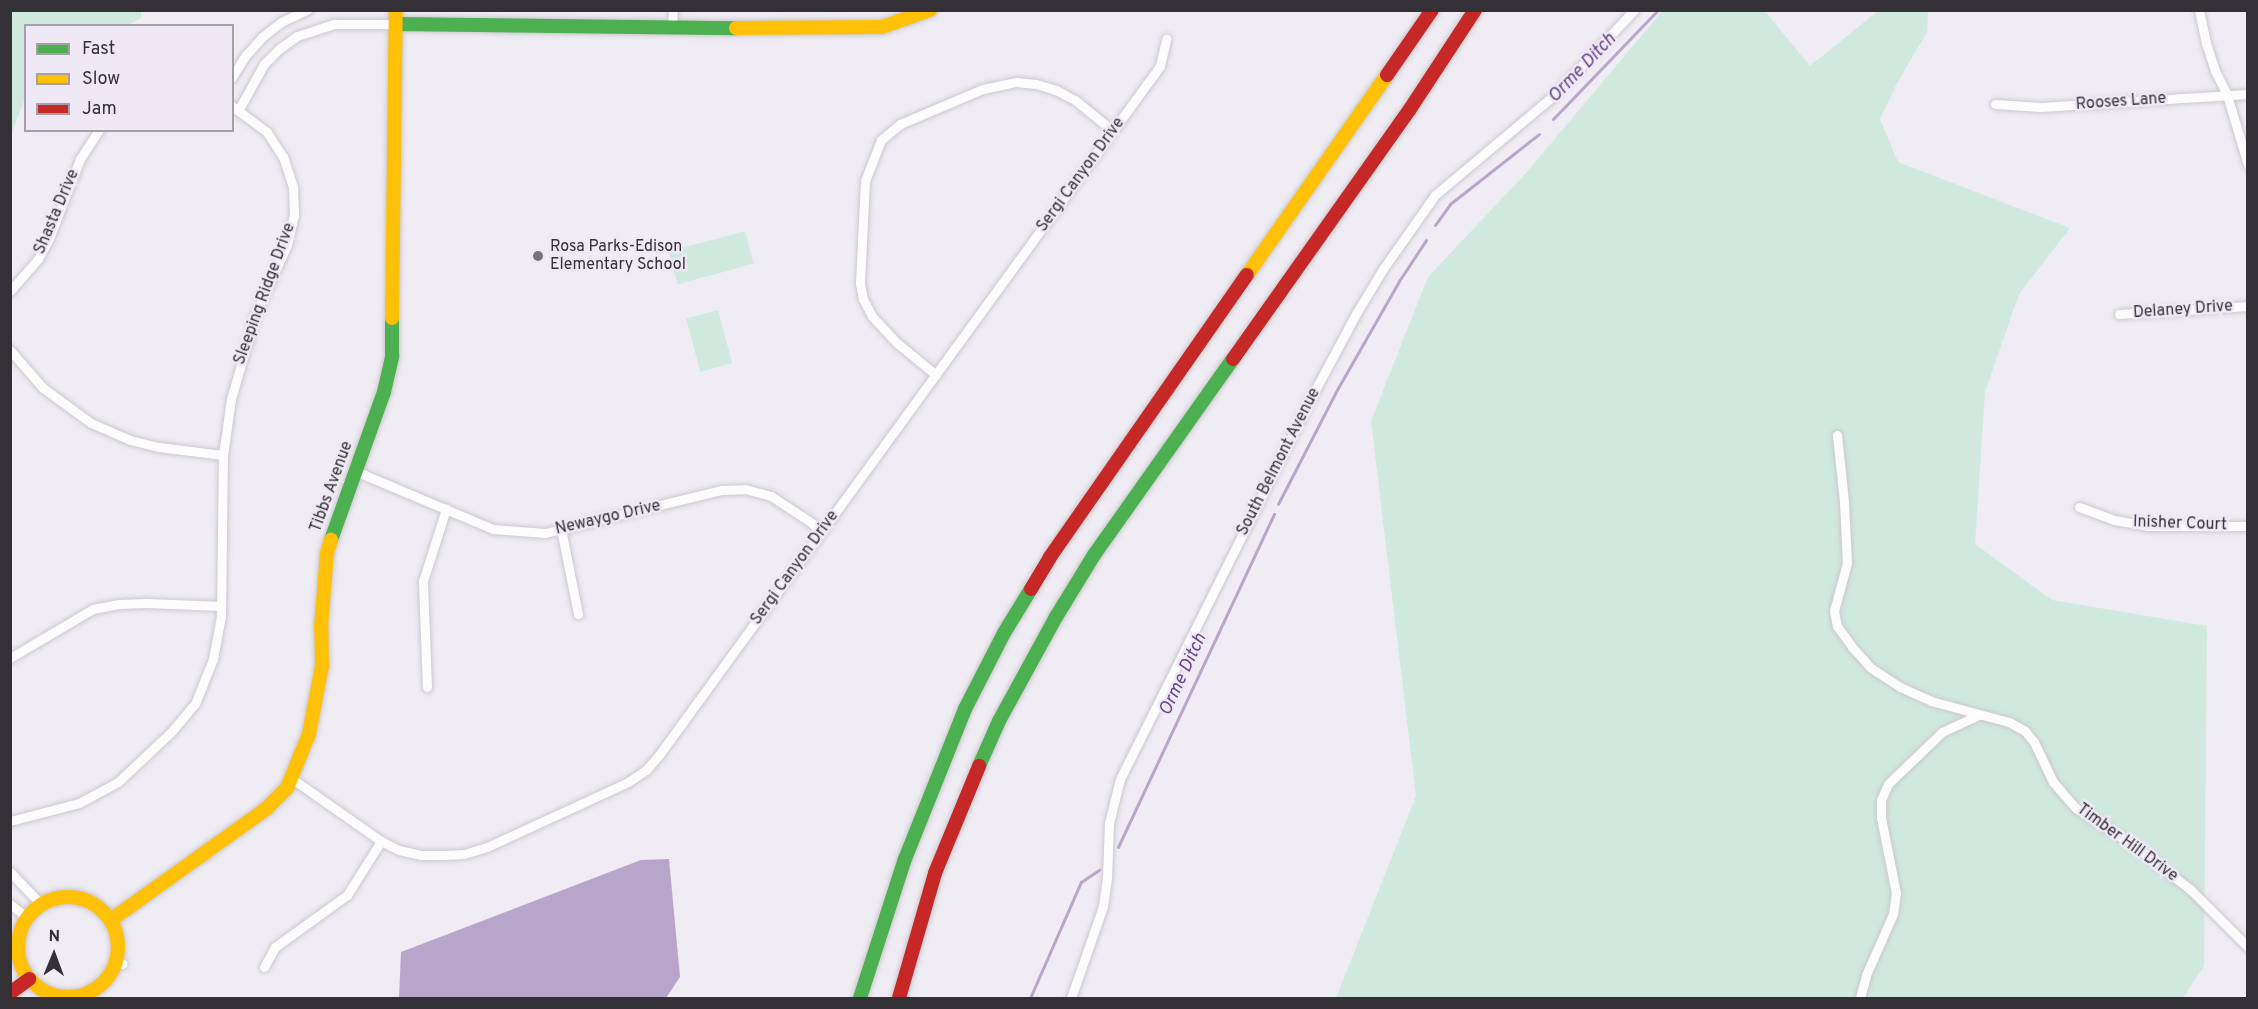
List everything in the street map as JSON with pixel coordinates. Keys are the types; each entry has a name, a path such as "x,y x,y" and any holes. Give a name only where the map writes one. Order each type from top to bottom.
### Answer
{"main road":[{"path":"396,17 672,27 854,29 882,27 930,10"},
{"path":"860,999 905,859 934,784 965,709 1004,633 1050,557 1432,10"},
{"path":"899,999 935,873 972,780 999,721 1056,616 1094,555 1410,109 1475,10"},
{"name":"Tibbs Avenue","path":"111,920 266,809 287,788 309,734 317,704 322,666 321,627 327,553 384,392 392,356 396,17"},
{"path":"56,898 79,898 100,908 111,920 117,933 120,963 103,984 79,997 52,995 29,979 21,965 17,949 19,932 27,918 41,904 56,898"},
{"path":"10,993 29,979"}],"street":[{"path":"234,74 246,55 262,37 286,19 307,10"},
{"path":"672,27 674,10"},
{"name":"South Belmont Avenue","path":"1071,999 1103,906 1107,878 1109,823 1120,779 1305,407 1358,312 1383,269 1435,195 1554,95 1634,10"},
{"path":"2199,10 2215,71 2227,95 2247,165"},
{"path":"236,108 264,64 279,48 297,36 335,24 396,17"},
{"name":"Sergi Canyon Drive","path":"291,778 381,841 399,850 421,855 464,854 487,847 628,782 659,755 1113,131 1160,66 1166,39"},
{"path":"936,375 896,342 872,316 862,299 860,283 865,181 881,140 900,124 972,93 1016,82 1056,90 1075,100 1113,131"},
{"name":"Rooses Lane","path":"1995,104 2041,107 2247,94"},
{"name":"Sleeping Ridge Drive","path":"10,821 79,803 118,782 172,731 195,704 213,659 221,606 224,455 231,399 241,356 256,313 287,245 294,215 292,187 283,157 267,132 236,108"},
{"name":"Shasta Drive","path":"10,291 38,259 50,238 80,159 98,132"},
{"name":"Delaney Drive","path":"2119,314 2247,306"},
{"path":"10,350 43,388 91,423 130,440 159,447 224,455"},
{"name":"Timber Hill Drive","path":"1837,435 1847,563 1834,611 1837,626 1871,668 1900,687 1932,701 2009,722 2025,731 2034,742 2053,782 2076,808 2136,847 2192,890 2247,947"},
{"name":"Newaygo Drive","path":"355,471 493,529 545,533 722,490 746,489 771,496 812,523 820,533"},
{"name":"Inisher Court","path":"2079,507 2114,520 2147,526 2247,526"},
{"path":"427,687 423,581 446,509"},
{"path":"561,529 578,614"},
{"path":"10,658 93,609 119,604 146,603 221,606"},
{"path":"1860,999 1866,975 1893,914 1896,893 1881,818 1881,800 1888,784 1942,732 1978,715"},
{"path":"264,967 275,947 347,895 381,841"},
{"path":"10,872 41,904"},
{"path":"10,904 27,918"}],"green space":[{"path":"11,10 141,11 141,18 130,24 24,24 24,101 11,135"},
{"path":"1662,11 1765,11 1810,66 1878,11 1928,11 1927,32 1896,85 1880,119 1898,162 2070,228 2019,294 1985,392 1975,544 2052,600 2207,626 2204,966 2183,998 1336,998 1416,796 1371,421 1428,277 1527,172"},
{"path":"745,231 754,264 677,284 669,251"},
{"path":"718,310 732,363 700,372 686,319"}],"shaded area":[{"path":"669,859 680,977 666,998 399,998 401,952 641,860"}],"waterway":[{"name":"Orme Ditch","path":"1553,119 1658,10"},
{"name":"Orme Ditch","path":"1435,225 1450,204 1539,134"},
{"name":"Orme Ditch","path":"1278,504 1338,388 1399,281 1426,240"},
{"name":"Orme Ditch","path":"1118,847 1274,514"},
{"name":"Orme Ditch","path":"1030,998 1081,882 1099,870"}],"traffic: fast":[{"path":"396,24 736,28"},
{"path":"331,540 384,392 392,356 392,318"},
{"path":"979,766 999,721 1056,617 1094,555 1233,359"},
{"path":"860,998 905,859 965,709 1004,633 1031,589"}],"traffic: slow":[{"path":"392,318 396,10"},
{"path":"736,28 882,27 930,10"},
{"path":"1247,275 1387,75"},
{"path":"111,920 266,809 287,788 309,734 322,666 321,627 327,553 331,540"},
{"path":"68,897 87,900 104,911 115,928 118,947 115,966 104,983 87,994 68,997 49,994 32,983 21,966 18,947 21,928 32,911 49,900 68,897"}],"traffic: jam":[{"path":"1387,75 1432,10"},
{"path":"1233,359 1410,109 1475,10"},
{"path":"1031,589 1050,557 1247,275"},
{"path":"899,998 935,873 979,766"},
{"path":"10,993 29,979"}],"place":[{"name":"Rosa Parks-Edison Elementary School","path":"538,256"}]}
